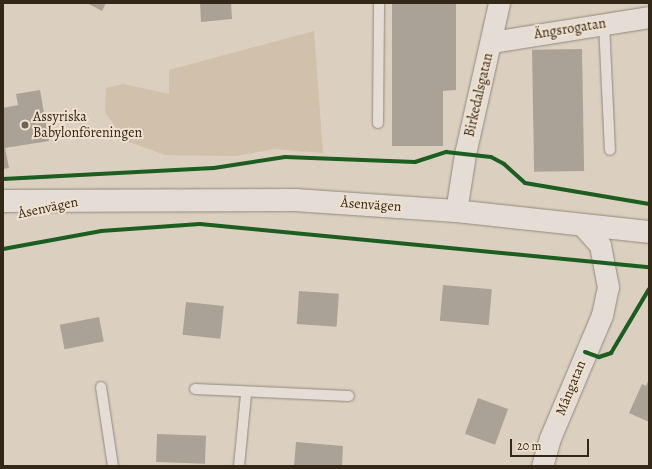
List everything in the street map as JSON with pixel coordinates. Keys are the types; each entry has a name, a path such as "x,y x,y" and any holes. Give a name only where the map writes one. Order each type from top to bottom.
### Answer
{"street":[{"name":"Birkedalsgatan","path":"456,211 465,154 492,42 499,3"},
{"name":"Ängsrogatan","path":"492,42 649,17"},
{"name":"Åsenvägen","path":"3,217 92,199"},
{"name":"Åsenvägen","path":"3,201 92,199 295,200 456,211 649,232"},
{"name":"Mångatan","path":"542,466 550,438 585,352 602,315 608,287 600,245 581,224"}],"lane":[{"path":"378,123 379,3"},
{"path":"604,24 610,150"},
{"path":"101,387 113,466"},
{"path":"195,389 246,394 349,396"},
{"path":"239,466 246,394"}],"shaded area":[{"path":"314,31 323,153 274,149 236,156 165,155 124,140 105,112 106,88 123,84 169,94 169,70"}],"building":[{"path":"87,3 106,3 102,11"},
{"path":"200,3 231,3 232,19 201,22"},
{"path":"392,3 456,3 456,90 443,91 443,146 392,146"},
{"path":"582,49 584,171 534,172 532,50"},
{"name":"Assyriska Babylonföreningen","path":"40,90 49,141 5,148 9,168 3,169 3,108 18,105 16,94"},
{"path":"443,285 492,289 489,325 440,321"},
{"path":"299,291 339,294 337,327 297,324"},
{"path":"186,302 224,306 220,339 183,335"},
{"path":"99,317 104,342 65,349 60,325"},
{"path":"649,379 649,422 629,413 642,384 646,386"},
{"path":"478,398 508,409 495,445 465,434"},
{"path":"157,434 206,436 205,464 156,462"},
{"path":"296,442 343,446 342,466 294,466"}],"cycle path":[{"path":"3,179 214,168 285,157 415,162 446,152 491,157 504,164 525,183 649,204"},
{"path":"3,249 101,231 200,224 649,267"},
{"path":"585,352 599,357 611,353 649,289"}],"place":[{"name":"Assyriska Babylonföreningen","path":"25,125"}]}
